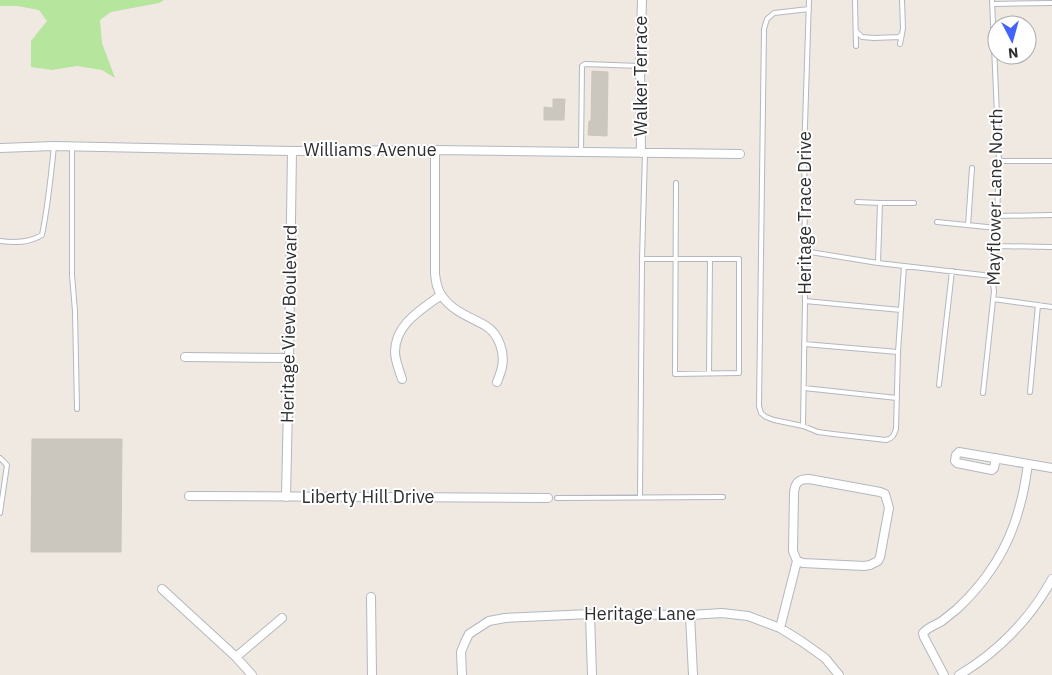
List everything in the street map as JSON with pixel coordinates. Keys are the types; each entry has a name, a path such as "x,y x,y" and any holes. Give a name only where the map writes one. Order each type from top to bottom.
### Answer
{"street":[{"name":"Walker Terrace","path":"642,0 640,66 643,152"},
{"name":"Williams Avenue","path":"0,148 72,146 292,151 435,150 740,154"},
{"path":"435,150 436,285 441,295 451,306 488,327 496,337 502,348 503,366 497,382"},
{"name":"Heritage View Boulevard","path":"286,497 292,151"},
{"path":"402,379 395,352 397,337 404,325 418,311 441,295"},
{"path":"185,357 289,358"},
{"path":"996,458 992,470 955,461 956,455 959,452 996,458 1052,468"},
{"path":"944,675 923,633 926,629 941,622 956,609 977,588 997,561 1016,519 1024,490 1028,464"},
{"path":"780,628 797,561 793,551 794,493 798,481 809,479 885,494 889,508 878,561 864,566 803,563 797,561"},
{"name":"Liberty Hill Drive","path":"189,496 548,498"},
{"path":"959,675 973,667 1018,627 1037,604 1052,579"},
{"path":"162,589 236,657 252,675"},
{"path":"371,597 372,675"},
{"name":"Heritage Lane","path":"462,675 461,652 469,634 490,621 504,618 590,614 722,613 748,616 780,628 825,658 839,675"},
{"path":"590,614 592,675"},
{"path":"690,614 693,675"},
{"path":"236,657 282,618"}],"lane":[{"name":"Heritage Trace Drive","path":"803,426 806,206 804,157 809,0"},
{"path":"856,0 856,46"},
{"path":"900,44 903,28 902,0"},
{"path":"992,2 1052,3"},
{"name":"Mayflower Lane North","path":"982,393 994,291 992,276 996,246 999,161 992,2"},
{"path":"809,9 774,14 767,19 764,29 759,406 761,413 774,420 803,426 818,432 886,440 894,435 896,429 898,352 904,266"},
{"path":"856,31 862,37 874,38 899,37 902,34"},
{"path":"581,153 582,66 585,64 640,66"},
{"path":"0,241 33,241 42,235 54,146"},
{"path":"72,146 72,274 75,312 77,409"},
{"path":"640,497 643,152"},
{"path":"999,161 1052,161"},
{"path":"968,226 972,168"},
{"path":"642,259 675,259 739,259 739,373 675,374 675,259 676,183"},
{"path":"857,202 914,202"},
{"path":"878,263 880,203"},
{"path":"997,216 1052,215"},
{"path":"937,222 997,228"},
{"path":"996,246 1052,247"},
{"path":"804,251 878,263 992,276"},
{"path":"709,373 710,259"},
{"path":"939,385 952,271"},
{"path":"993,299 1052,306"},
{"path":"805,300 901,310"},
{"path":"1030,392 1038,305"},
{"path":"804,344 898,352"},
{"path":"804,388 897,398"},
{"path":"0,458 7,466 0,513"},
{"path":"557,498 723,497"}],"green space":[{"path":"0,0 164,0 159,3 111,12 100,20 102,43 115,78 102,70 77,66 52,70 31,67 31,41 47,21 39,10 17,6 0,6"}],"building":[{"path":"592,71 608,72 607,136 588,135 589,121 591,121"},
{"path":"553,99 565,99 564,120 544,120 544,107 553,108"},
{"path":"32,439 122,439 121,552 31,552"}]}
